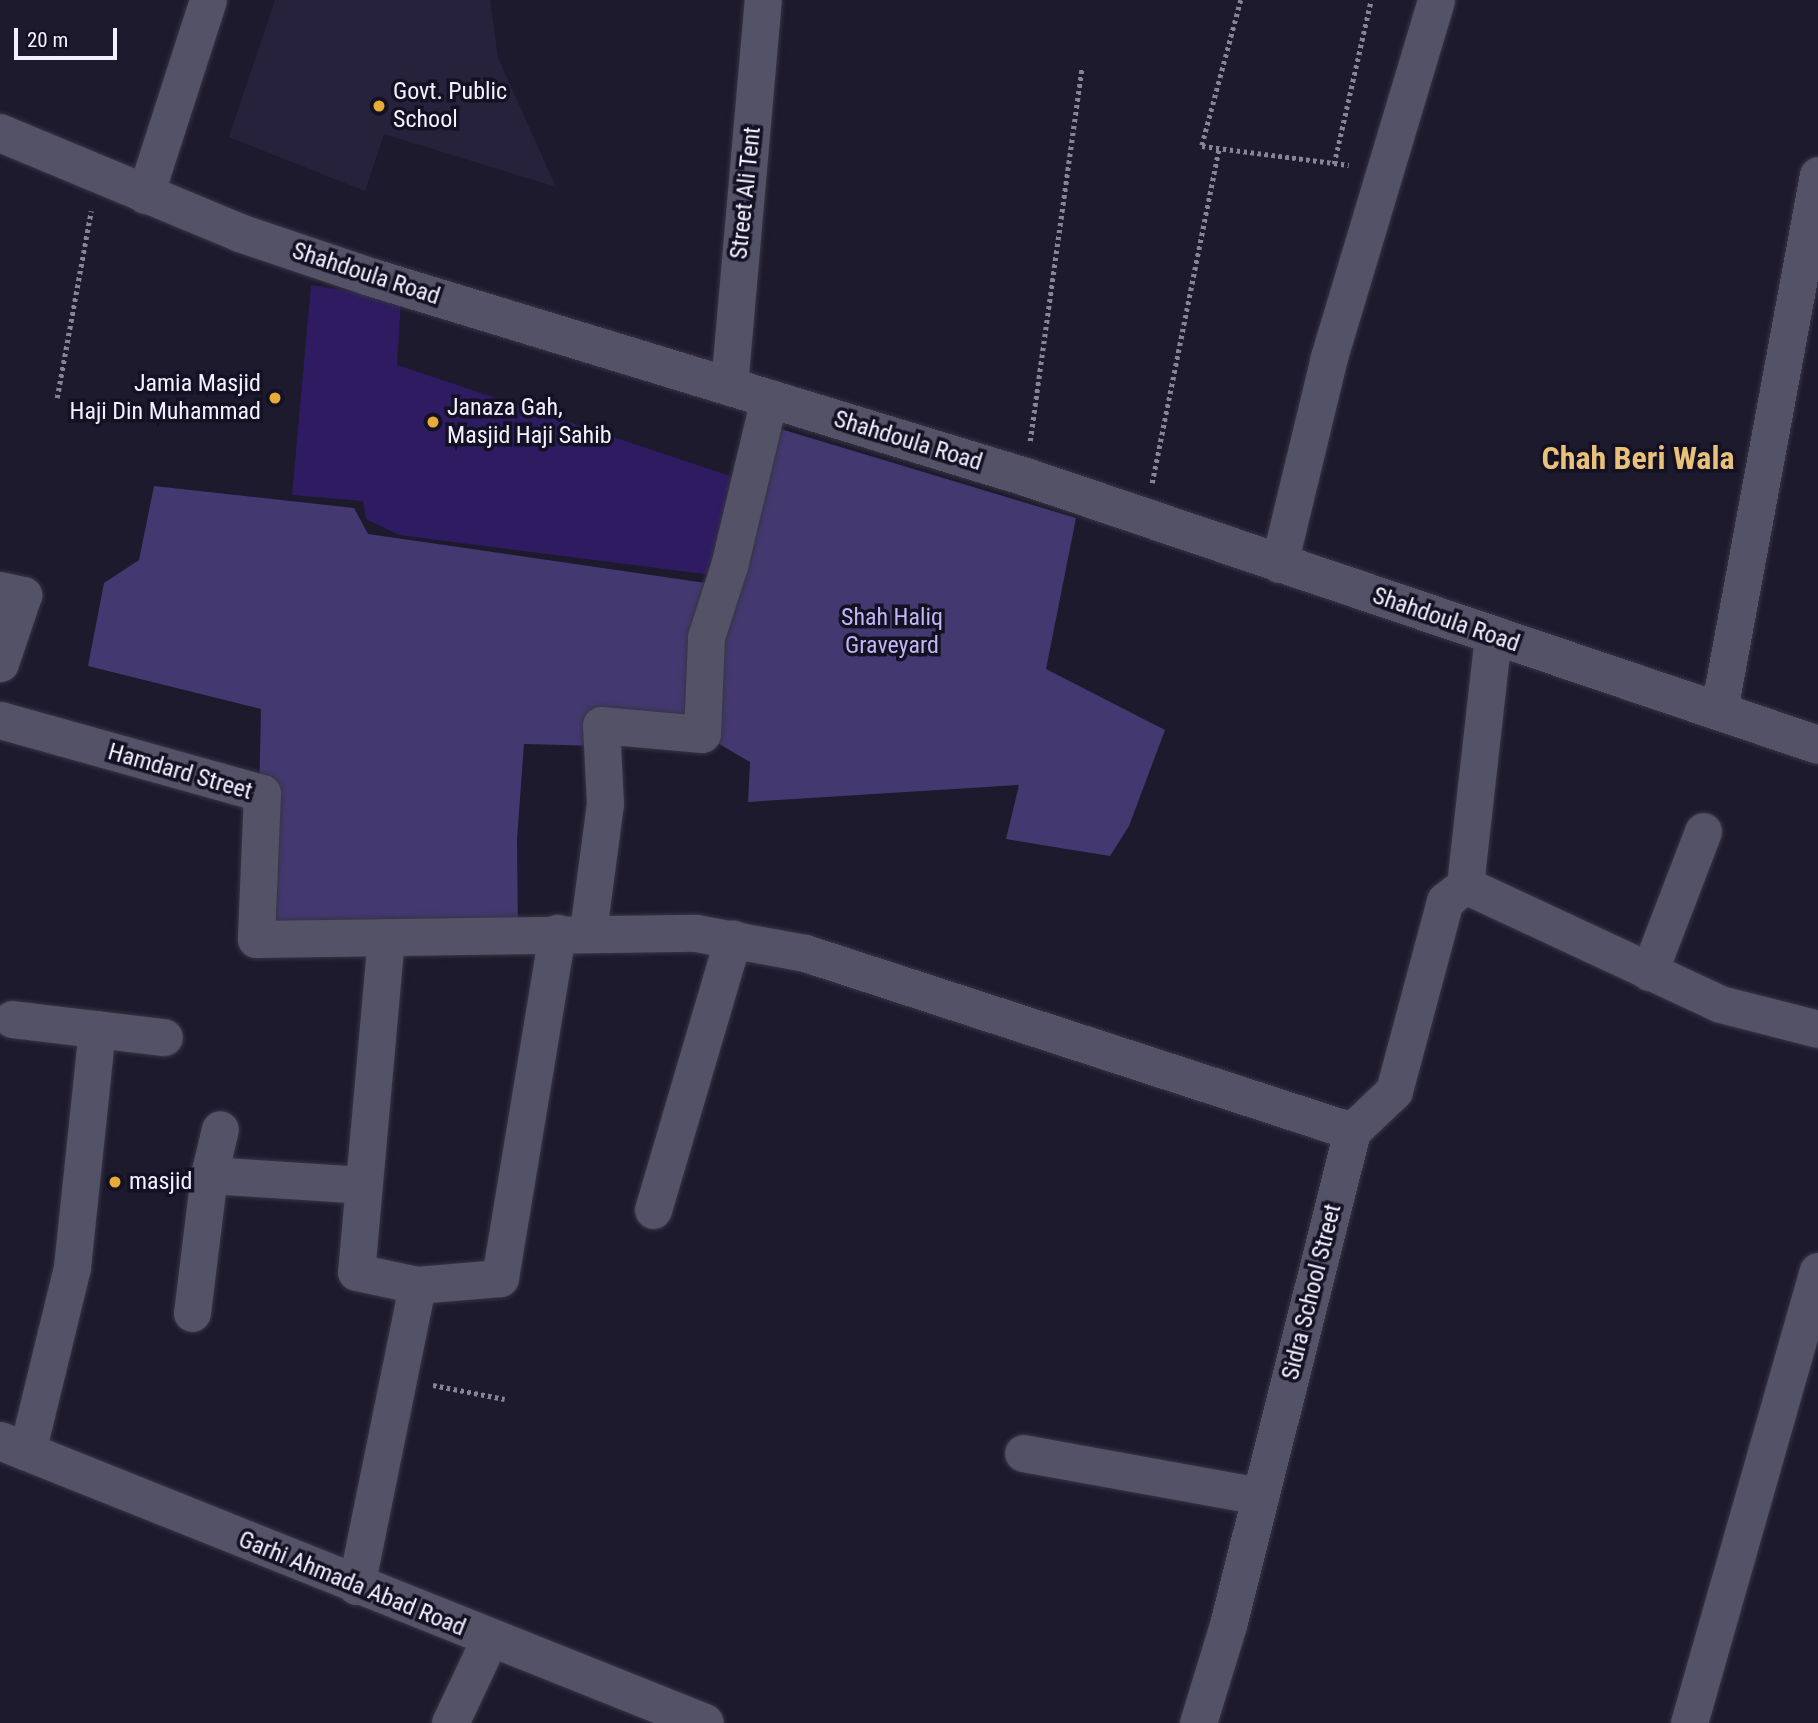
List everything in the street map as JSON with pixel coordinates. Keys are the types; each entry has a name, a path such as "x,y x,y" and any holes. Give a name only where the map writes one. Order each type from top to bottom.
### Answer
{"street":[{"path":"145,195 208,0"},
{"name":"Street Ali Tent","path":"729,386 763,0"},
{"path":"1279,564 1329,357 1388,170 1436,0"},
{"name":"Shahdoula Road","path":"0,133 145,195 370,277 1026,477 1818,745"},
{"path":"1719,710 1818,175"},
{"path":"769,398 729,566 706,637 702,734 601,725 605,804 573,932 500,1278 417,1284 356,1272 386,937 573,932 696,933 805,953 1352,1131 1394,1091 1444,901 1465,885 1493,637"},
{"path":"0,590 23,596 0,663"},
{"name":"Hamdard Street","path":"0,720 262,793 256,939 386,937"},
{"path":"1649,972 1703,831"},
{"path":"1465,885 1720,1004 1818,1029"},
{"path":"653,1210 733,939"},
{"path":"12,1019 164,1037"},
{"path":"13,1447 72,1267 97,1029"},
{"path":"192,1313 209,1175 220,1129"},
{"name":"Sidra School Street","path":"1198,1723 1260,1496 1352,1131"},
{"path":"209,1175 363,1185"},
{"path":"1689,1723 1818,1271"},
{"path":"356,1586 417,1284"},
{"name":"Garhi Ahmada Abad Road","path":"13,1447 702,1723"},
{"path":"1023,1453 1260,1496"},
{"path":"450,1723 489,1638"}],"path":[{"path":"1241,0 1202,146 1388,170"},
{"path":"1334,163 1371,0"},
{"path":"1026,477 1082,68"},
{"path":"1145,518 1219,149"},
{"path":"57,398 97,176"},
{"path":"398,1378 506,1399"}],"shaded area":[{"name":"Govt. Public School","path":"275,0 490,0 498,58 556,187 384,134 365,191 229,137"}],"green space":[{"name":"Shah Haliq Graveyard","path":"774,427 1076,518 1046,669 1165,730 1129,826 1110,856 1006,839 1019,785 748,802 750,762 702,734 602,746 524,744 517,839 518,934 256,939 261,709 88,666 104,583 139,560 154,486 354,508 368,534 740,588"}],"building":[{"name":"Janaza Gah, Masjid Haji Sahib","path":"311,285 401,300 397,365 739,479 712,575 399,535 366,519 363,501 292,495"}],"place":[{"name":"Govt. Public School","path":"379,106"},
{"name":"Jamia Masjid Haji Din Muhammad","path":"275,398"},
{"name":"Janaza Gah, Masjid Haji Sahib","path":"433,422"},
{"name":"masjid","path":"115,1182"}],"district":[{"name":"Chah Beri Wala","path":"1638,458"}]}
